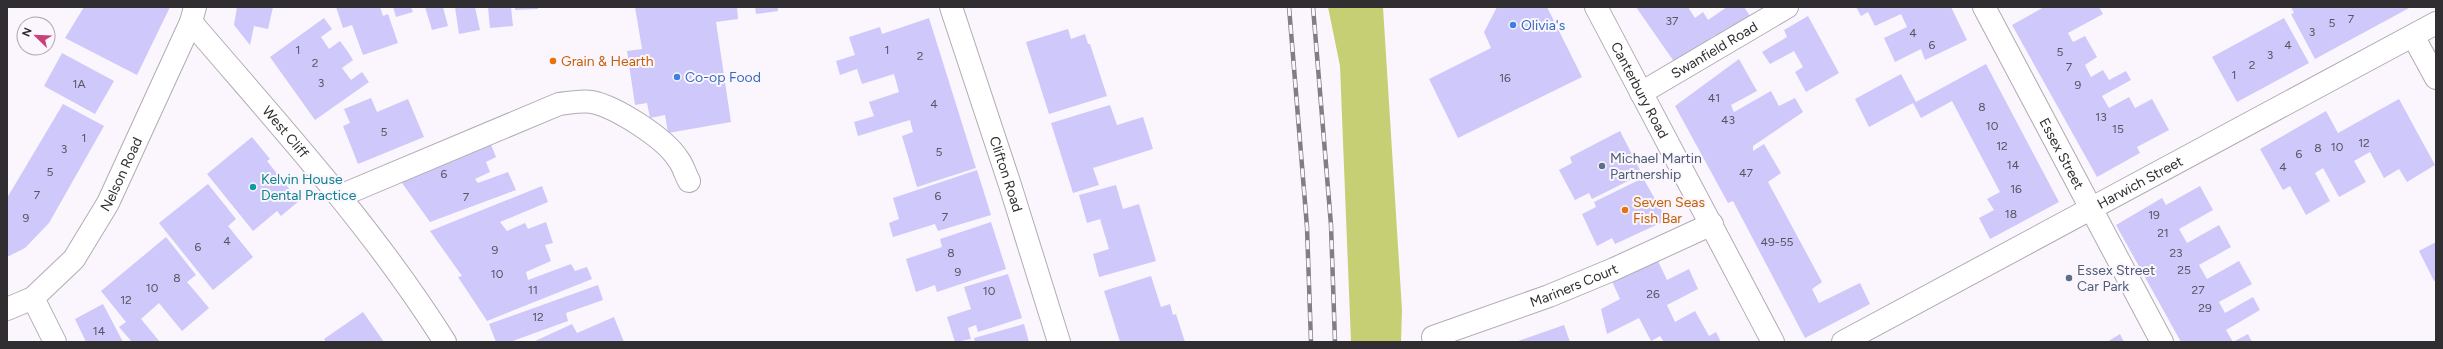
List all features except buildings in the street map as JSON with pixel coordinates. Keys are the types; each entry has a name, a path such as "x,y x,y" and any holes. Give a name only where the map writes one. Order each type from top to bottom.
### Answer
{"street":[{"name":"Clifton Road","path":"951,7 1010,185 1059,342"},
{"name":"Canterbury Road","path":"1596,7 1774,342"},
{"name":"Swanfield Road","path":"1642,93 1787,7"},
{"name":"Essex Street","path":"1984,7 2162,342"},
{"name":"West Cliff","path":"193,15 340,196 411,287 445,342"},
{"name":"Nelson Road","path":"7,309 33,298 74,259 108,203 193,15"},
{"name":"Harwich Street","path":"1843,342 2092,210 2436,23"},
{"path":"2413,36 2436,78"},
{"path":"340,196 559,104 575,102 591,102 617,112 655,137 678,158 689,181"},
{"name":"Mariners Court","path":"1433,337 1549,296 1614,269 1712,224"},
{"path":"33,298 55,342"}],"green space":[{"path":"1328,7 1383,7 1402,310 1401,342 1351,342 1340,66"}],"railway":[{"path":"1289,7 1307,227 1311,342"},
{"path":"1313,7 1331,225 1335,342"}],"place":[{"name":"Olivia's","path":"1513,25"},
{"name":"Grain & Hearth","path":"553,61"},
{"name":"Co-op Food","path":"677,77"},
{"name":"Michael Martin Partnership","path":"1602,166"},
{"name":"Kelvin House Dental Practice","path":"253,187"},
{"name":"Seven Seas Fish Bar","path":"1625,210"},
{"name":"Essex Street Car Park","path":"2069,278"}]}
